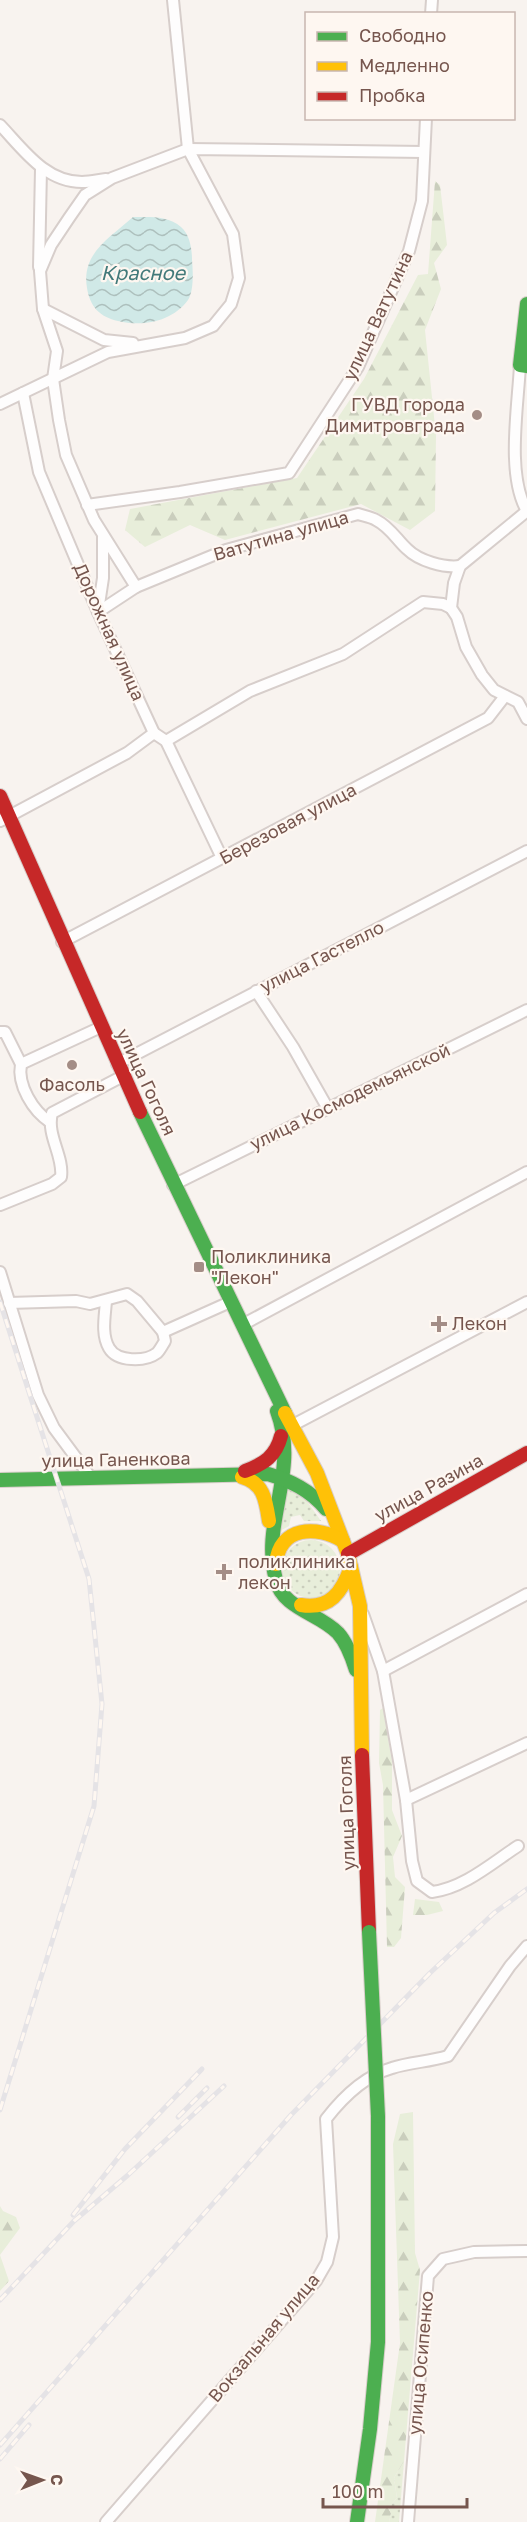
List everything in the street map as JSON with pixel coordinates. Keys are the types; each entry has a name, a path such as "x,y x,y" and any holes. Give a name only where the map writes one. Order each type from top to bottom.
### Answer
{"main road":[{"path":"524,365 527,304"},
{"name":"улица Гоголя","path":"0,796 4,819 173,1185 242,1325 288,1426"},
{"path":"234,1475 267,1463 276,1453 288,1426"},
{"path":"272,1559 273,1529 288,1426"},
{"path":"288,1426 317,1473 347,1554 360,1606 360,1691"},
{"name":"улица Разина","path":"347,1554 527,1454"},
{"name":"улица Ганенкова","path":"0,1480 268,1474 301,1485 314,1494 336,1524"},
{"path":"234,1475 250,1478 265,1493 276,1582 291,1601 338,1634 349,1651 360,1691"},
{"path":"276,1582 276,1559 291,1536 304,1531 317,1530 347,1554"},
{"path":"291,1601 304,1606 318,1606 342,1592 347,1554"},
{"name":"улица Гоголя","path":"357,2522 370,2429 378,2342 378,2116 360,1691"}],"street":[{"path":"0,404 108,352 185,338 213,326 231,304 239,278 233,234 188,149 173,0"},
{"name":"улица Ватутина","path":"87,505 289,473 358,367 410,251 422,201 426,120"},
{"path":"0,125 41,169 82,182 112,178"},
{"path":"39,271 51,245 86,195 112,178 188,149 424,152"},
{"path":"41,169 39,271 43,309 57,351 53,378 66,455 103,536 136,587"},
{"path":"43,309 104,340 146,344"},
{"path":"451,608 454,583 460,567 527,511 520,499 515,471 524,365"},
{"name":"Дорожная улица","path":"22,393 39,472 98,612 154,733"},
{"name":"Ватутина улица","path":"98,612 136,587 226,550 358,514 376,519 395,534 408,550 425,560 460,567"},
{"path":"98,612 103,578 103,536"},
{"path":"166,741 250,691 343,654 423,602 443,604 451,608 457,617 466,647 482,675 494,690 518,702 527,719"},
{"name":"Березовая улица","path":"62,942 488,718 505,696"},
{"path":"4,819 127,753 154,733 166,741 222,858"},
{"name":"улица Гастелло","path":"50,1122 52,1113 120,1070 256,991 527,851"},
{"path":"256,991 293,1047 327,1107"},
{"name":"улица Космодемьянской","path":"173,1185 527,1010"},
{"path":"21,1064 101,1027"},
{"path":"0,1032 5,1032 21,1064 19,1073 22,1085 40,1116 50,1122 62,1168 61,1177 52,1184 0,1205"},
{"path":"242,1325 527,1172"},
{"path":"0,1272 38,1395 54,1428 91,1478"},
{"path":"9,1303 76,1301 90,1304 127,1294 138,1301 163,1332 165,1341 156,1353 138,1359 122,1359 109,1350 104,1330 106,1301"},
{"path":"163,1332 230,1302"},
{"path":"288,1426 527,1302"},
{"path":"383,1671 527,1594"},
{"path":"360,1606 383,1671 406,1800 412,1861 417,1881 432,1892 444,1890 466,1880 518,1846"},
{"path":"406,1800 527,1743"},
{"name":"Вокзальная улица","path":"106,2522 316,2281 327,2262 333,2237 326,2119 340,2101 364,2080 392,2068 448,2056 510,1966 527,1946"},
{"name":"улица Осипенко","path":"408,2522 428,2276 443,2259 474,2252 527,2250"}],"green space":[{"path":"435,181 440,185 447,245 434,263 441,289 425,330 436,436 435,511 410,530 361,504 225,540 190,525 145,547 125,530 130,509 297,478 364,379 418,275 428,274"},
{"path":"289,1489 304,1497 321,1521 304,1521 300,1515 291,1517 289,1526 278,1532 285,1491"},
{"path":"305,1540 317,1540 332,1548 340,1563 340,1575 332,1590 317,1598 305,1598 290,1590 282,1575 282,1563 290,1548"},
{"path":"383,1708 392,1762 392,1810 402,1836 393,1857 395,1877 405,1887 401,1938 394,1947 387,1947 383,1785 379,1763 380,1710"},
{"path":"415,1899 439,1902 443,1911 427,1915 413,1915"},
{"path":"413,2112 415,2253 420,2270 404,2461 394,2478 397,2498 388,2508 391,2513 389,2522 375,2522 400,2343 393,2144 400,2114"},
{"path":"0,2206 3,2211 16,2217 20,2228 0,2255"},
{"path":"0,2255 9,2281 0,2291"},
{"path":"404,2461 399,2522 389,2522 391,2513 388,2508 397,2498 394,2478"}],"water":[{"name":"Красное","path":"133,217 158,218 176,223 187,234 192,251 193,281 188,300 165,318 146,323 127,323 106,317 93,306 87,288 88,265 93,256 107,239"}],"railway":[{"path":"0,1302 89,1579 102,1704 94,1806 0,2110"},
{"path":"0,2445 291,2115 430,1973 494,1913 527,1889"},
{"path":"73,2215 125,2149 202,2069"},
{"path":"0,2300 74,2221 128,2175 224,2086"},
{"path":"178,2117 207,2088"},
{"path":"0,2459 29,2425"}],"traffic: fast":[{"path":"527,304 520,365 527,366"},
{"path":"140,1112 285,1413"},
{"path":"277,1411 283,1434 284,1455 283,1476 273,1537 272,1558 276,1580 286,1598 338,1633 347,1646 356,1670"},
{"path":"0,1480 268,1474 300,1487 326,1509"},
{"path":"369,1932 378,2116"},
{"path":"357,2522 370,2429 378,2342 378,2116"}],"traffic: slow":[{"path":"285,1413 317,1473 348,1554 360,1606 362,1755"},
{"path":"242,1477 255,1484 263,1494 269,1521"},
{"path":"276,1564 284,1542 301,1532 322,1532 343,1541"},
{"path":"301,1605 320,1605 334,1597 351,1567"}],"traffic: jam":[{"path":"0,796 140,1112"},
{"path":"245,1471 268,1458 276,1449 281,1436"},
{"path":"348,1554 527,1453"},
{"path":"362,1755 369,1932"}],"place":[{"name":"ГУВД города Димитровграда","path":"477,415"},
{"name":"Фасоль","path":"72,1065"},
{"name":"Поликлиника \"Лекон\"","path":"199,1267"},
{"name":"Лекон","path":"439,1324"},
{"name":"поликлиника лекон","path":"224,1572"}]}
